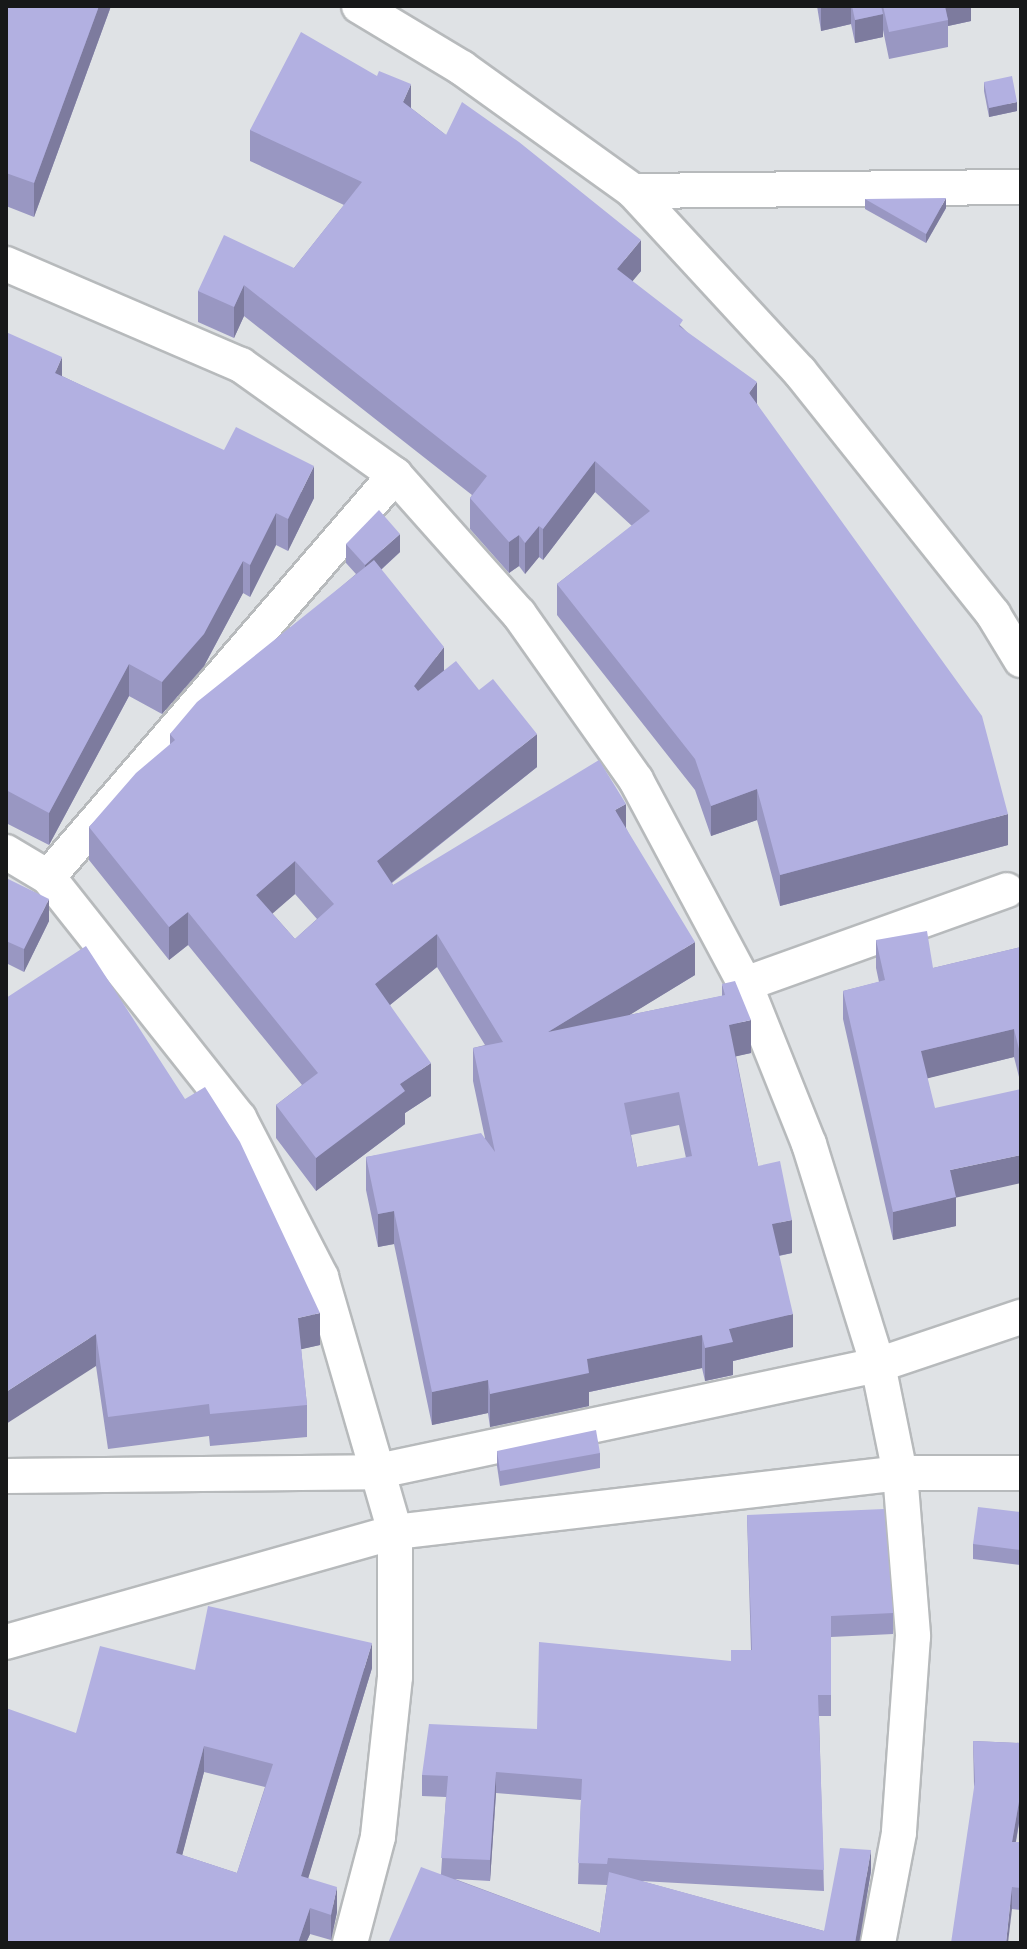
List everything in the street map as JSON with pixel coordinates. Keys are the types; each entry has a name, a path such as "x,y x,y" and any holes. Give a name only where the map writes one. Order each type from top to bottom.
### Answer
{"street":[{"path":"359,6 462,68 633,191 800,372 1007,608 1021,660"},
{"path":"633,191 1021,187"},
{"path":"6,264 241,365 395,475 519,614 636,780 745,984 809,1144 878,1365 900,1473 913,1636 899,1833 878,1943"},
{"path":"48,877 395,475"},
{"path":"6,852 48,877 239,1118 321,1277 374,1472 395,1532 395,1677 378,1837 350,1943"},
{"path":"745,984 1007,890"},
{"path":"6,1476 374,1472 878,1365 1021,1317"},
{"path":"6,1642 395,1532 900,1473 1021,1473"}],"building":[{"path":"6,6 99,6 34,183 6,173"},
{"path":"852,6 881,6 883,14 855,20"},
{"path":"883,6 945,6 948,20 889,32"},
{"path":"301,32 377,76 379,71 411,84 403,102 446,135 462,102 519,142 641,240 617,269 683,320 679,326 757,382 749,393 982,716 1008,814 780,875 757,789 711,806 695,759 557,584 650,511 595,461 543,529 539,526 525,543 519,535 509,542 470,498 487,476 244,285 234,307 198,291 224,235 294,268 362,182 250,130"},
{"path":"1012,76 1017,102 989,108 984,82"},
{"path":"946,198 926,234 865,199"},
{"path":"6,332 62,357 55,373 224,450 236,427 314,466 288,519 276,513 250,565 243,561 204,634 162,682 129,664 49,813 6,790"},
{"path":"379,510 400,534 365,565 346,544"},
{"path":"374,560 444,647 414,686 418,691 456,661 479,690 493,679 537,734 377,861 393,885 599,760 626,804 615,810 695,942 548,1032 725,995 722,984 735,981 751,1020 729,1025 758,1166 780,1161 792,1220 772,1224 793,1314 729,1329 733,1342 705,1348 702,1335 587,1359 589,1373 490,1394 488,1380 432,1392 394,1211 378,1214 366,1157 481,1133 495,1152 473,1048 503,1042 437,934 375,984 431,1063 400,1084 405,1091 316,1158 276,1105 318,1073 188,912 169,927 89,827 136,773 175,740 170,734 197,702","holes":["295,861 334,904 295,939 256,895","679,1092 692,1156 637,1167 624,1103"]},
{"path":"6,878 49,899 24,949 6,941"},
{"path":"927,931 933,968 1021,947 1021,1057 1014,1029 921,1051 935,1108 1021,1089 1021,1155 950,1170 956,1197 893,1212 843,991 885,980 876,940"},
{"path":"86,946 185,1099 205,1087 240,1142 320,1313 298,1318 307,1405 210,1414 209,1404 108,1417 96,1334 6,1392 6,998"},
{"path":"596,1430 600,1453 500,1471 497,1451"},
{"path":"978,1507 1021,1512 1021,1550 973,1544"},
{"path":"884,1509 893,1613 831,1616 831,1695 818,1695 824,1870 608,1858 607,1864 578,1863 582,1779 496,1772 490,1860 441,1858 448,1776 422,1775 429,1724 537,1729 539,1642 731,1661 731,1650 752,1650 747,1515"},
{"path":"208,1606 372,1643 301,1876 337,1887 331,1915 310,1908 298,1943 6,1943 6,1708 76,1733 100,1646 195,1670","holes":["204,1746 273,1764 237,1873 176,1853"]},
{"path":"973,1741 1021,1743 1021,1790 1012,1842 1021,1842 1021,1888 1012,1887 1006,1943 951,1943 975,1781"},
{"path":"840,1848 871,1850 855,1943 388,1943 421,1867 600,1933 609,1872 824,1931"}]}
